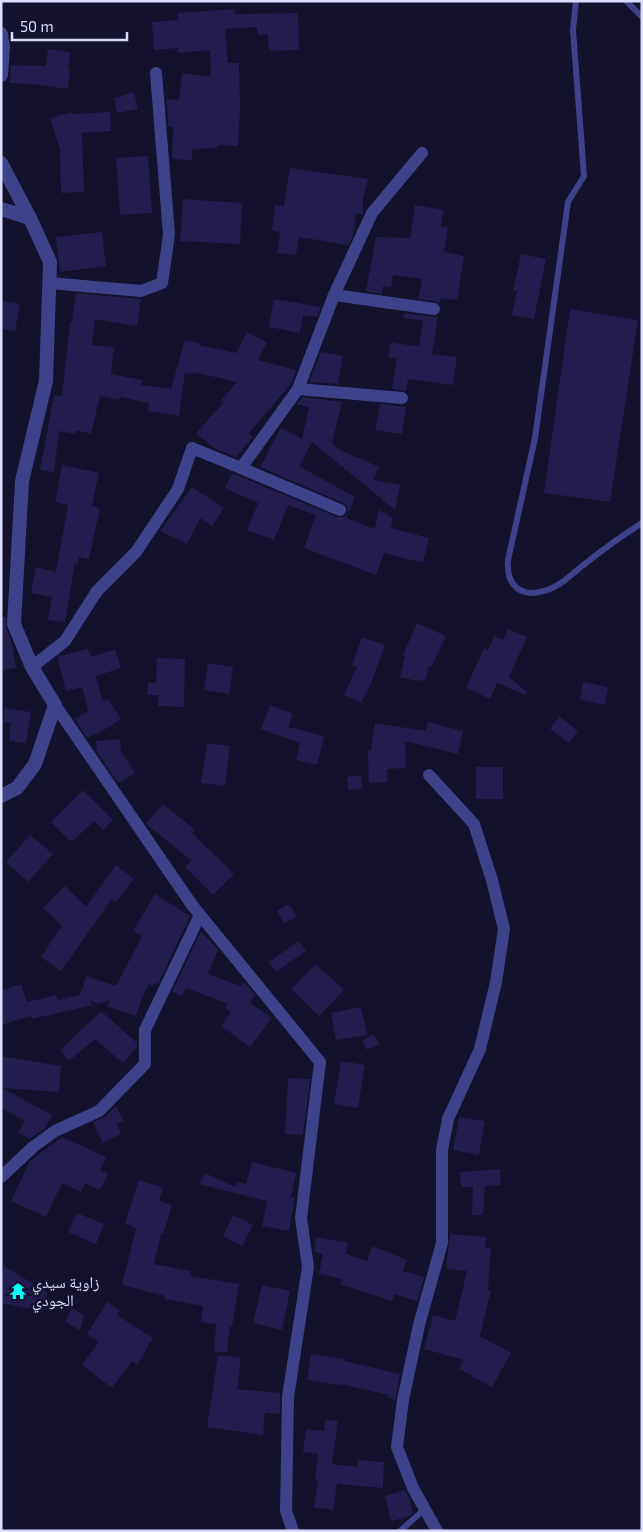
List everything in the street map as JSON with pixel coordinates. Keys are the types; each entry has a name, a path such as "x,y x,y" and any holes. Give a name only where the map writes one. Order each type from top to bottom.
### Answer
{"street":[{"path":"1,34 3,47 1,75"},
{"path":"49,283 141,291 162,283 169,234 156,73"},
{"path":"241,468 298,389 334,295 372,213 422,153"},
{"path":"1,163 30,218 50,262 46,381 22,481 14,624 32,667 55,705 200,915 320,1062 301,1218 308,1267 288,1397 286,1511 293,1531"},
{"path":"1,209 30,218"},
{"path":"334,295 434,309"},
{"path":"298,389 402,398"},
{"path":"32,667 65,641 97,592 136,552 178,489 192,448 340,510"},
{"path":"1,796 17,788 35,764 55,705"},
{"path":"428,775 474,824 492,880 504,929 496,982 480,1049 448,1119 442,1150 442,1243 419,1326 403,1400 398,1447 413,1488 437,1531"},
{"path":"1,1177 55,1131 99,1111 145,1064 145,1030 200,915"}],"lane":[{"path":"576,1 573,30 584,176 568,202 535,438 508,560 507,573 510,582 518,589 530,592 546,591 642,523"},
{"path":"626,1 642,17"},
{"path":"400,1531 425,1509"}],"building":[{"path":"235,9 235,14 298,13 299,50 269,51 268,34 258,35 257,27 225,29 228,63 239,63 240,107 238,146 218,145 219,147 192,150 192,160 172,159 173,127 168,126 167,99 179,100 182,73 211,77 210,50 178,53 178,48 154,50 152,22 178,20 178,13"},
{"path":"48,49 70,52 68,89 10,83 11,65 46,66"},
{"path":"134,92 138,109 117,113 114,98"},
{"path":"71,112 72,114 110,112 111,131 82,133 84,192 61,193 60,149 50,118"},
{"path":"148,156 152,213 120,215 116,158"},
{"path":"290,168 368,179 363,199 363,214 356,213 353,236 348,245 299,237 296,255 277,253 280,232 272,230 275,205 284,206"},
{"path":"183,199 242,203 240,244 180,241"},
{"path":"415,205 444,210 441,226 448,227 444,252 464,256 457,300 441,298 440,303 418,299 422,279 393,275 391,287 383,286 382,294 366,291 376,237 410,238"},
{"path":"102,232 106,266 60,272 56,237"},
{"path":"521,254 546,259 534,319 512,315 517,291 513,291"},
{"path":"76,293 141,299 137,326 95,319 92,345 114,347 111,374 142,380 141,385 171,389 185,340 236,353 247,332 267,343 258,360 296,370 291,384 249,433 253,437 236,457 214,448 196,433 224,402 221,400 237,382 193,372 193,374 185,373 179,416 148,411 149,403 120,397 119,400 100,396 91,434 76,430 75,434 59,431 54,472 40,470 54,395 62,396 70,322 72,322"},
{"path":"274,299 321,307 317,317 303,315 300,333 269,327"},
{"path":"1,301 20,304 15,331 1,329"},
{"path":"570,309 638,320 610,502 544,493"},
{"path":"404,313 438,316 432,354 457,357 453,385 408,379 406,391 392,389 397,358 388,357 391,342 419,347 423,321 403,318"},
{"path":"321,352 343,356 338,384 309,382"},
{"path":"302,397 342,402 332,443 340,450 379,467 373,480 400,485 395,510 312,442 299,466 355,497 346,518 375,529 379,510 393,518 391,528 429,538 423,563 384,553 376,575 304,548 316,515 288,505 274,540 247,530 258,503 225,488 232,473 337,517 344,517 348,513 347,506 343,503 260,467 281,428 302,439 309,407 297,404"},
{"path":"380,404 406,407 402,434 375,430"},
{"path":"62,465 99,473 92,506 100,508 89,559 79,557 78,565 75,564 65,622 48,620 52,597 31,593 36,567 56,572 68,505 55,502"},
{"path":"192,487 224,508 212,526 200,518 187,544 160,531"},
{"path":"1,617 6,617 6,627 12,643 16,668 1,670"},
{"path":"417,623 446,636 431,667 429,666 425,681 400,677 405,656 403,655"},
{"path":"508,629 527,637 509,677 527,692 525,695 497,683 490,699 466,688 484,648 488,650 494,636 503,640"},
{"path":"362,637 385,645 371,683 361,703 344,695 357,667 352,665"},
{"path":"88,649 91,657 115,649 121,668 96,676 103,702 108,699 121,719 96,735 96,733 87,738 75,719 88,711 82,687 66,691 57,657"},
{"path":"157,658 185,659 184,707 158,706 158,695 147,695 148,683 156,683"},
{"path":"208,663 233,667 229,694 204,690"},
{"path":"583,682 608,687 605,705 580,700"},
{"path":"270,705 293,714 288,727 324,736 317,765 296,760 300,743 261,729"},
{"path":"5,708 31,712 26,743 9,741 11,723 3,722"},
{"path":"559,716 578,731 569,743 550,729"},
{"path":"428,722 463,731 458,754 405,741 406,768 387,769 387,782 369,783 368,750 371,750 375,723 426,731"},
{"path":"120,739 121,751 135,773 118,783 97,752 96,741"},
{"path":"207,743 230,746 225,786 201,783"},
{"path":"476,767 503,767 503,799 476,799"},
{"path":"361,775 362,789 348,790 347,777"},
{"path":"83,790 113,820 103,830 94,821 74,840 69,840 51,822"},
{"path":"163,804 195,830 192,833 234,874 213,895 185,867 192,861 146,824"},
{"path":"30,835 53,854 28,882 6,862"},
{"path":"116,865 134,879 116,902 111,900 61,971 41,957 62,926 43,908 65,886 86,907"},
{"path":"155,894 190,916 158,984 155,983 153,986 149,984 136,1016 106,1006 111,1000 98,1004 89,1000 93,1005 32,1019 31,1016 1,1025 1,990 21,984 27,1002 56,995 58,1000 80,995 82,988 85,988 83,986 86,976 116,986 142,936 133,931"},
{"path":"289,904 297,917 284,923 277,911"},
{"path":"201,931 218,950 208,974 241,986 244,982 255,995 250,1003 272,1018 250,1047 221,1026 231,1012 225,1008 228,1004 186,988 182,996 172,992"},
{"path":"298,941 306,951 276,972 269,962"},
{"path":"316,964 344,990 319,1016 291,989"},
{"path":"361,1007 367,1035 336,1040 331,1013"},
{"path":"101,1011 137,1043 137,1047 123,1063 95,1039 69,1061 60,1050"},
{"path":"374,1034 379,1044 367,1050 362,1040"},
{"path":"1,1056 61,1066 59,1092 2,1088 52,1115 45,1128 30,1139 18,1132 25,1121 1,1108"},
{"path":"341,1061 365,1065 358,1108 334,1104"},
{"path":"288,1078 310,1079 303,1135 285,1134"},
{"path":"116,1106 124,1121 117,1124 121,1134 103,1143 93,1122 105,1117"},
{"path":"459,1117 485,1121 479,1155 453,1150"},
{"path":"62,1137 106,1157 100,1170 108,1174 100,1190 85,1183 81,1192 62,1183 46,1217 11,1201 30,1161"},
{"path":"252,1162 296,1173 291,1197 295,1198 289,1231 262,1226 267,1201 199,1184 205,1173 235,1187 237,1182 246,1184"},
{"path":"500,1169 501,1185 485,1186 483,1215 472,1215 473,1187 461,1187 460,1172"},
{"path":"139,1180 163,1188 159,1201 172,1205 163,1235 161,1234 154,1264 191,1271 190,1276 239,1284 232,1327 230,1326 227,1352 214,1352 216,1324 201,1322 203,1306 164,1299 165,1296 122,1285 136,1228 125,1223"},
{"path":"77,1213 104,1224 96,1244 68,1232"},
{"path":"233,1215 253,1225 242,1246 223,1236"},
{"path":"450,1234 486,1237 485,1248 491,1248 488,1290 491,1290 480,1336 511,1353 492,1387 459,1369 464,1360 424,1349 433,1315 455,1321 467,1271 446,1269"},
{"path":"316,1237 348,1243 346,1254 367,1261 372,1246 407,1260 403,1271 424,1277 417,1301 395,1294 392,1301 340,1284 342,1279 319,1274 323,1254 314,1252"},
{"path":"4,1266 47,1292 43,1311 1,1303 1,1277"},
{"path":"262,1285 290,1291 282,1330 253,1323"},
{"path":"107,1302 120,1310 117,1315 153,1338 137,1365 132,1361 112,1388 82,1365 99,1342 87,1334"},
{"path":"72,1308 84,1316 80,1331 65,1321"},
{"path":"311,1354 344,1359 344,1361 400,1374 395,1400 388,1398 389,1395 340,1384 307,1380"},
{"path":"218,1355 241,1358 237,1389 280,1393 280,1414 265,1413 263,1435 207,1427"},
{"path":"325,1420 338,1421 332,1464 357,1467 358,1460 384,1462 383,1488 337,1484 333,1510 314,1507 318,1481 315,1481 318,1454 303,1452 306,1429 324,1431"},
{"path":"405,1490 413,1513 408,1517 391,1521 385,1496"}],"place":[{"name":"زاوية سيدي الجودي","path":"18,1291"}]}
